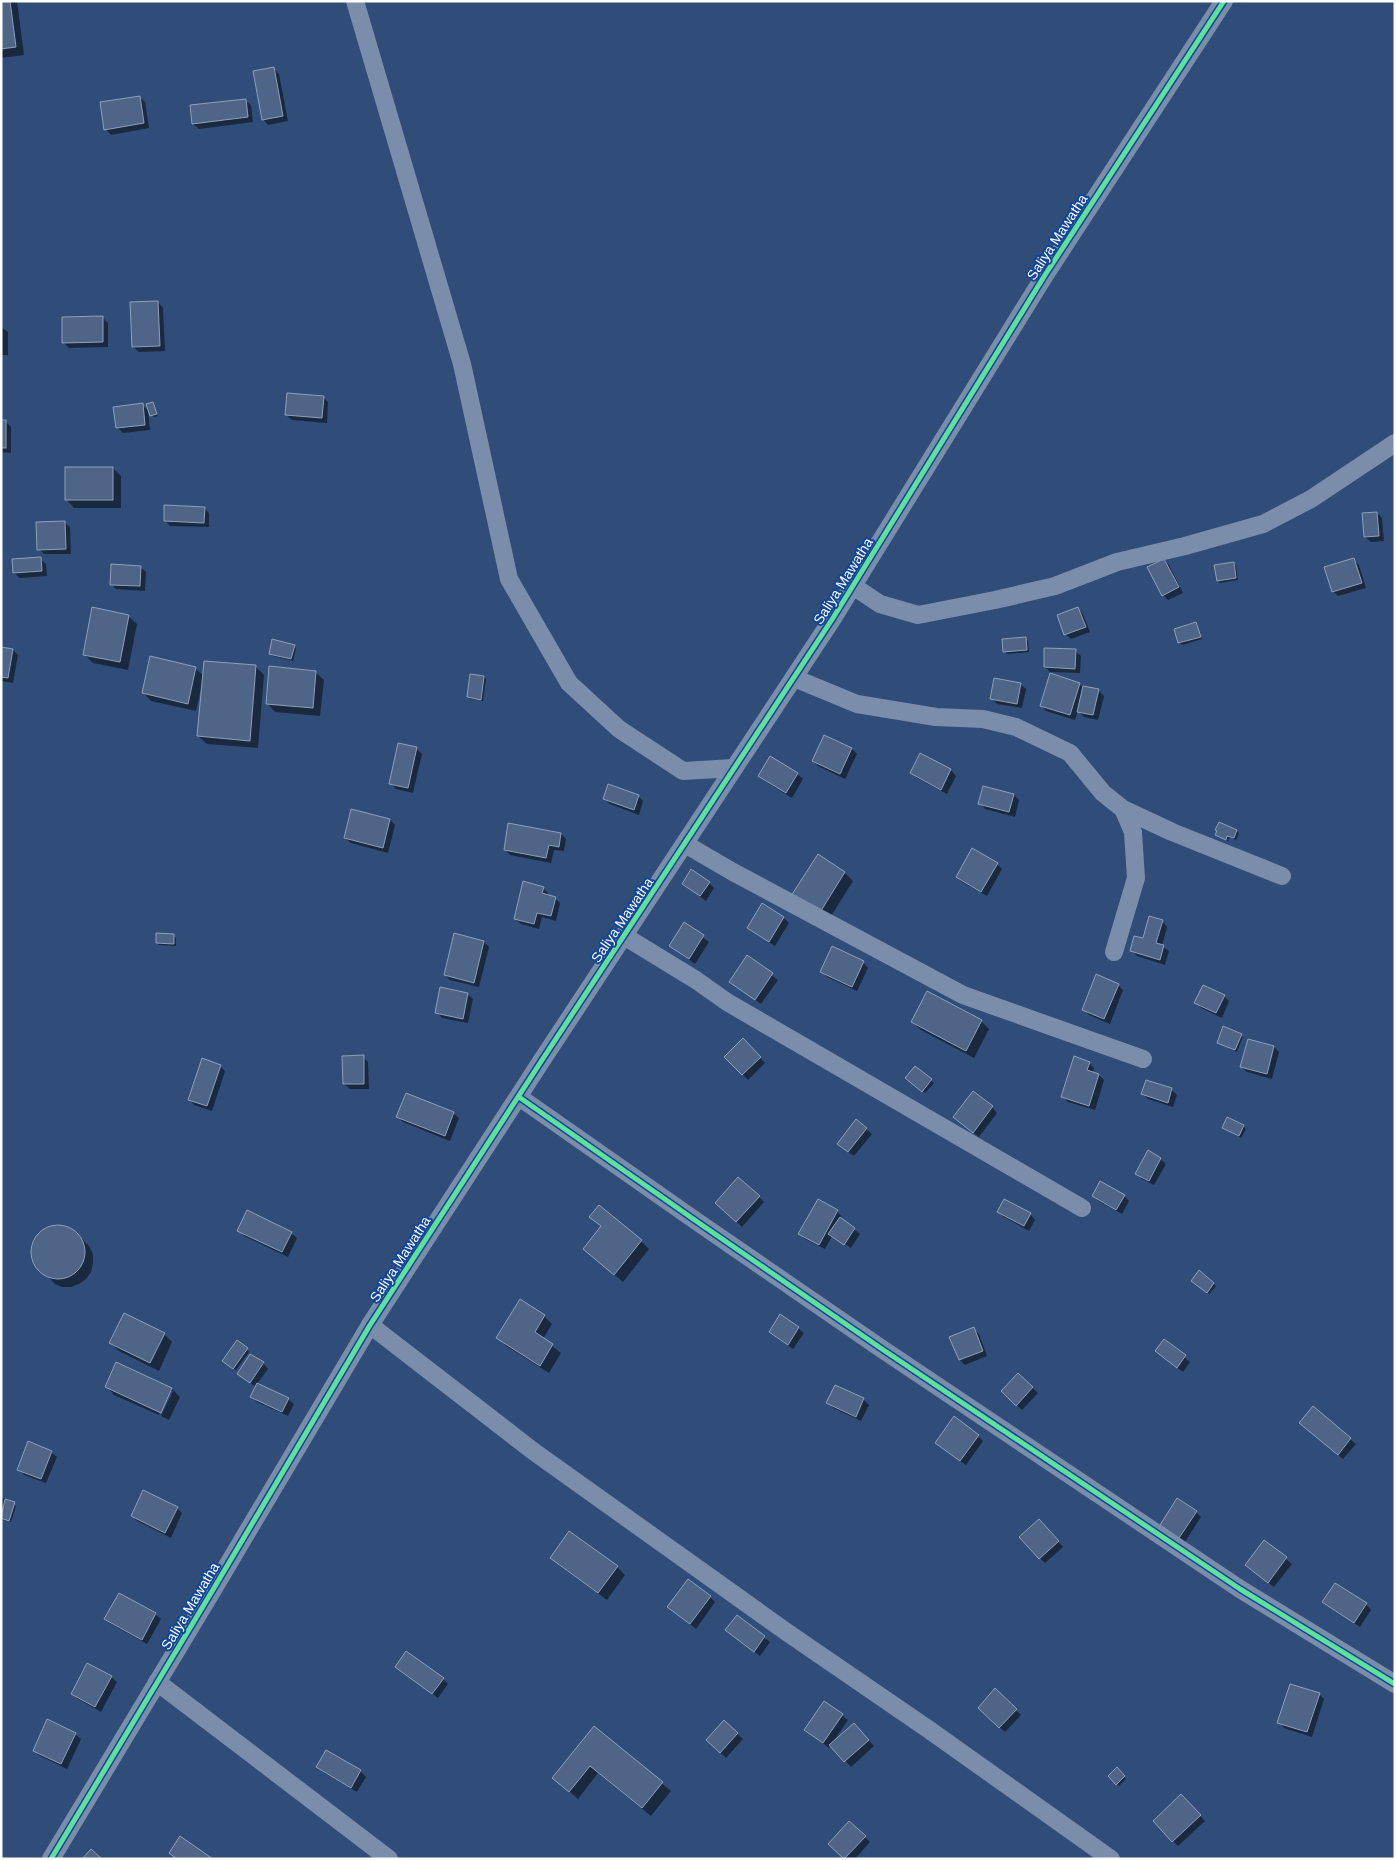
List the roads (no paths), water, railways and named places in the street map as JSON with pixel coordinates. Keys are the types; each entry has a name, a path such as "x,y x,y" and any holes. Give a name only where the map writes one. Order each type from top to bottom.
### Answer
{"street":[{"path":"355,1 462,364 509,579 569,683 619,729 683,771 734,768"},
{"name":"Saliya Mawatha","path":"51,1859 370,1325 794,678 1045,275 1224,1"},
{"path":"853,586 880,604 918,614 995,600 1055,586 1117,562 1185,546 1263,524 1311,499 1395,443"},
{"path":"794,678 857,704 936,717 983,719 1016,728 1070,753 1103,793 1123,809 1172,832 1282,876"},
{"path":"1114,952 1136,878 1133,832 1123,809"},
{"path":"685,844 733,872 963,995 1143,1059"},
{"path":"624,936 696,980 727,1002 1082,1208"},
{"path":"519,1097 866,1338 1215,1573 1395,1684"},
{"path":"370,1325 533,1451 1111,1859"},
{"path":"158,1682 389,1859"}]}
